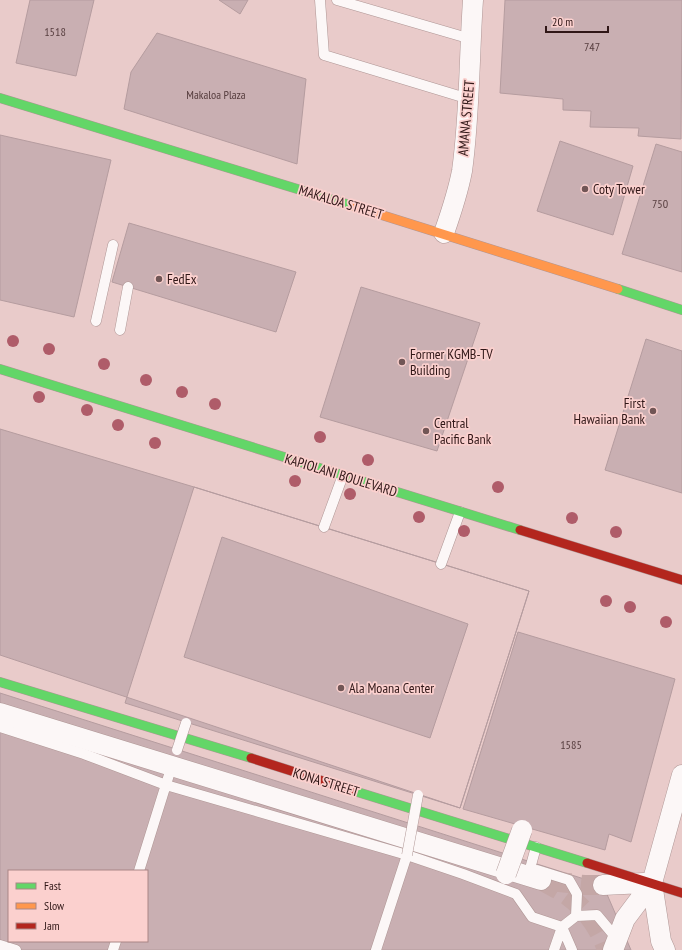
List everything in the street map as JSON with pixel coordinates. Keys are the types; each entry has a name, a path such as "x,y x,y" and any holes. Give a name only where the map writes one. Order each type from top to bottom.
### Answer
{"street":[{"name":"AMANA STREET","path":"444,233 462,172 469,99 470,38 473,0"},
{"name":"MAKALOA STREET","path":"0,98 114,134 444,233 612,286 682,310"},
{"name":"KAPIOLANI BOULEVARD","path":"0,369 682,580"},
{"name":"KONA STREET","path":"0,682 190,739 682,893"},
{"path":"0,713 535,878"},
{"path":"613,941 625,919 652,883 682,775"},
{"path":"506,874 522,828"},
{"name":"KONA STREET","path":"603,885 652,883"},
{"path":"652,883 661,941 665,950"}],"lane":[{"path":"320,0 324,55 469,99"},
{"path":"337,0 470,38"},
{"path":"96,321 113,245"},
{"path":"120,330 128,287"},
{"path":"324,527 342,475"},
{"path":"441,564 460,512"},
{"path":"139,870 186,722"},
{"path":"0,727 84,754 166,785 407,855 516,894 532,917 562,927 572,950"},
{"path":"190,739 194,750"},
{"path":"239,780 351,817 353,840"},
{"path":"376,950 407,855 418,795"},
{"path":"535,878 536,847"},
{"path":"479,854 569,880 577,894 576,916"},
{"path":"554,950 562,927 576,916 597,915 613,941"},
{"path":"0,945 16,950"}],"building":[{"path":"30,0 94,0 76,76 16,63"},
{"path":"219,0 248,0 240,14"},
{"path":"505,0 682,0 681,139 638,136 639,128 590,127 591,111 563,110 563,99 500,93"},
{"path":"157,33 306,79 297,164 124,109 131,72"},
{"path":"0,135 111,160 74,317 0,300"},
{"name":"Coty Tower","path":"560,141 633,166 613,235 537,211"},
{"path":"656,144 682,152 682,272 622,254"},
{"path":"129,223 296,272 276,332 112,282"},
{"name":"Former KGMB-TV Building","path":"361,287 480,323 437,451 320,417"},
{"name":"First Hawaiian Bank","path":"646,339 682,351 682,493 605,470"},
{"path":"0,429 194,487 529,591 460,808 0,655"},
{"path":"194,487 529,591 460,808 125,703"},
{"path":"222,537 468,624 430,738 184,657"},
{"path":"518,632 675,679 631,842 609,834 605,850 463,809"},
{"path":"0,693 603,885 631,950 0,950"}],"tunnel":[{"path":"541,880 565,894 581,907 592,920 607,950"},
{"path":"551,881 584,885 603,885"}],"traffic: fast":[{"path":"0,98 353,206"},
{"path":"618,289 682,310"},
{"path":"0,369 520,530"},
{"path":"0,682 251,758"},
{"path":"351,790 587,863"}],"traffic: slow":[{"path":"353,206 618,289"}],"traffic: jam":[{"path":"520,530 682,580"},
{"path":"251,758 351,790"},
{"path":"587,863 682,893"}],"place":[{"name":"Coty Tower","path":"585,189"},
{"name":"FedEx","path":"159,279"},
{"name":"Former KGMB-TV Building","path":"402,362"},
{"name":"First Hawaiian Bank","path":"653,411"},
{"name":"Central Pacific Bank","path":"426,431"},
{"name":"Ala Moana Center","path":"341,688"}]}
